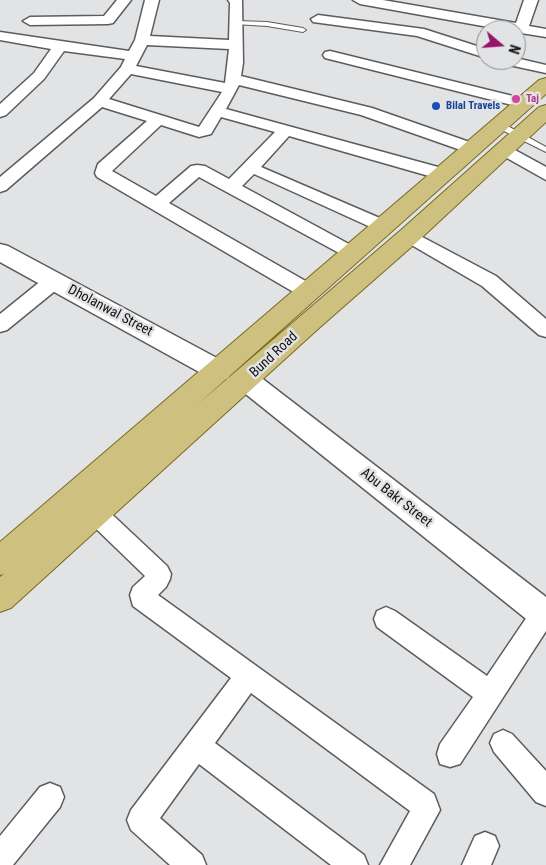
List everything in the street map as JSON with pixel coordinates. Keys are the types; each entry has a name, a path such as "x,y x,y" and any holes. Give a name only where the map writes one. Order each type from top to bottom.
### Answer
{"main road":[{"name":"Bund Road","path":"0,597 94,512 246,380 310,321 409,236 535,107 546,84"},
{"name":"Bund Road","path":"0,561 472,149 508,136"},
{"path":"164,417 185,433"}],"street":[{"path":"30,21 108,20 124,0"},
{"path":"0,186 99,101 130,63 142,40 152,0"},
{"path":"99,101 202,132 232,84 237,23 237,2 235,0"},
{"path":"360,0 396,3 478,20"},
{"path":"524,20 531,0"},
{"path":"318,20 419,32 476,51"},
{"path":"526,30 546,33"},
{"path":"0,36 60,46 130,63 366,111 472,149"},
{"path":"142,40 236,45"},
{"path":"0,112 40,76 60,46"},
{"path":"330,55 535,107"},
{"path":"526,65 546,69"},
{"path":"216,111 443,174"},
{"path":"157,120 102,171 309,292"},
{"path":"231,188 286,130"},
{"path":"508,136 546,174"},
{"path":"158,203 196,170 203,171 352,254"},
{"path":"261,172 383,226"},
{"path":"409,236 489,282 546,330"},
{"name":"Dholanwal Street","path":"0,252 219,370"},
{"path":"0,326 54,281"},
{"name":"Abu Bakr Street","path":"246,380 545,613"},
{"path":"94,512 159,574 158,579 142,595 142,598 424,804 426,810 394,865"},
{"path":"450,754 545,613"},
{"path":"386,619 490,694"},
{"path":"192,865 141,820 248,676"},
{"path":"503,743 546,792"},
{"path":"197,746 354,865"},
{"path":"0,859 50,797"}],"lane":[{"path":"237,23 267,24 303,30"},
{"path":"508,136 546,150"}],"place":[{"name":"Taj","path":"516,99"},
{"name":"Bilal Travels","path":"436,106"}]}
